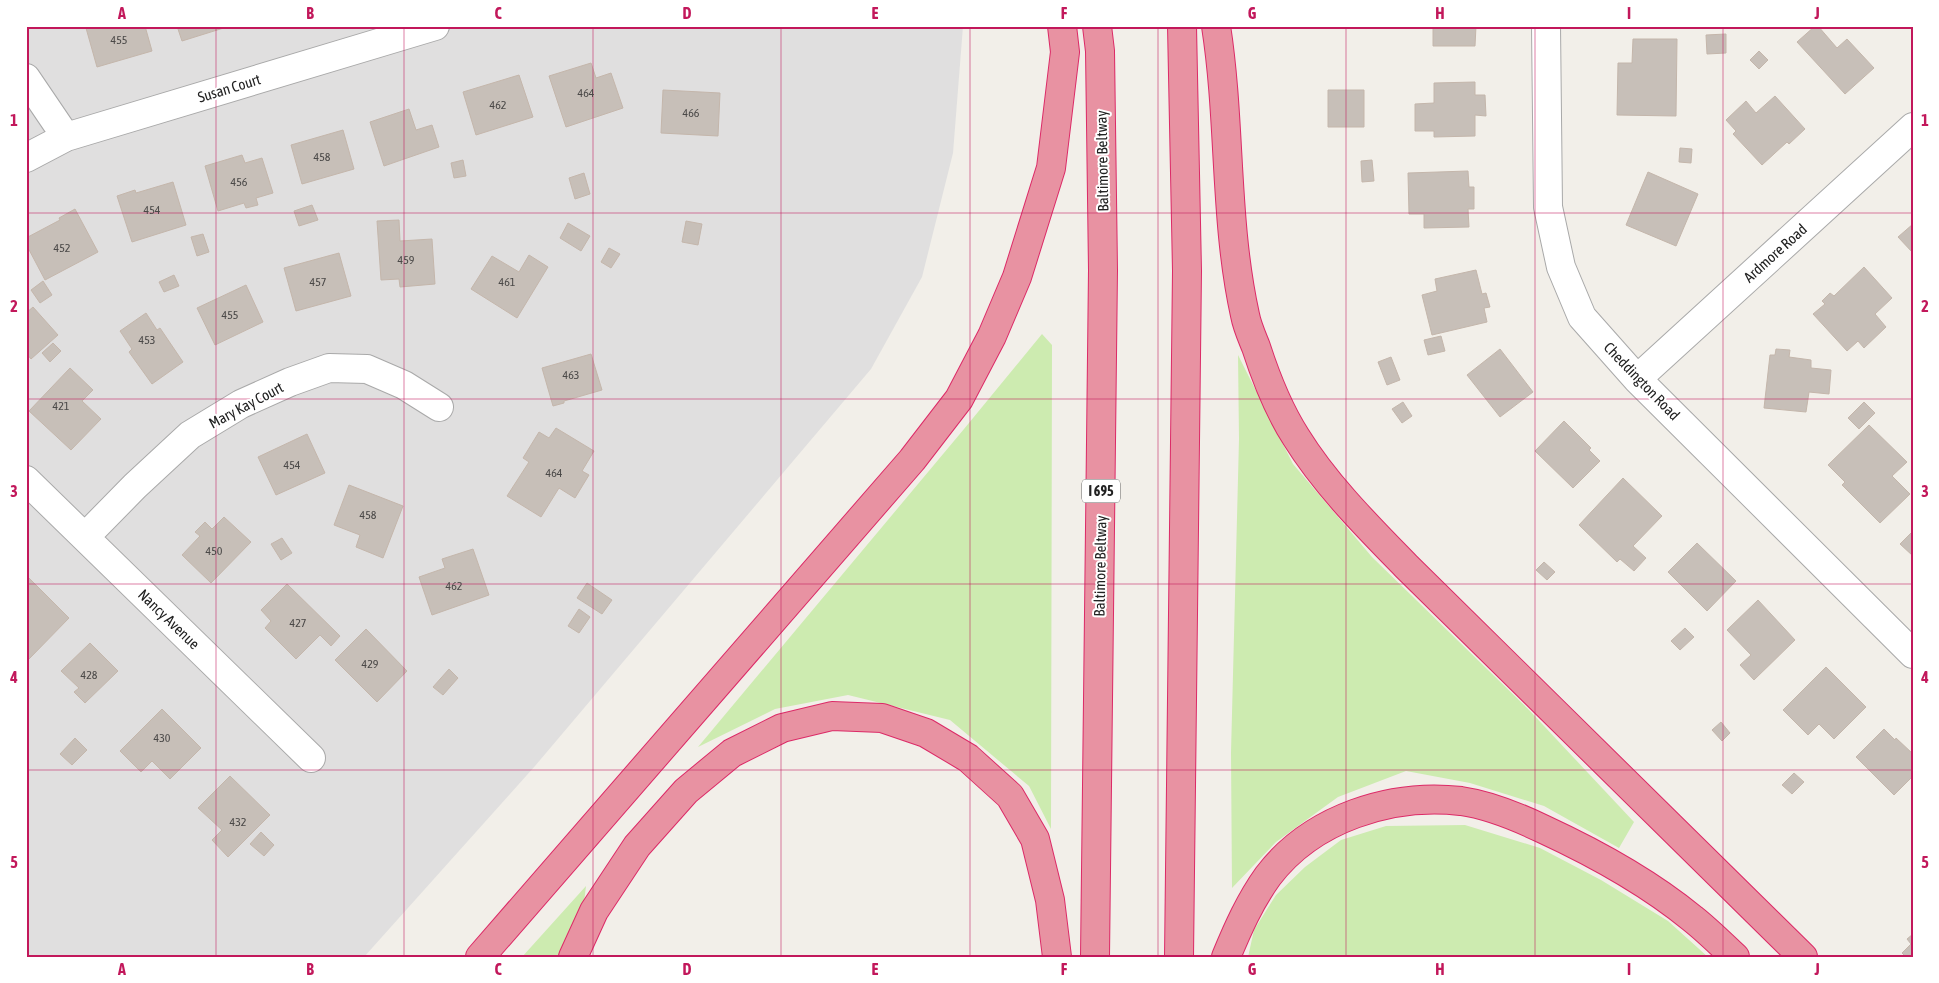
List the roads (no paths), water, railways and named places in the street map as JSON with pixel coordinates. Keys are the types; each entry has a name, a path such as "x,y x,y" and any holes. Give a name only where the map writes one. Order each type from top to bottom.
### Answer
{"highway":[{"path":"480,957 912,460 959,399 992,336 1017,277 1051,168 1065,52 1062,26"},
{"name":"Baltimore Beltway","path":"1095,957 1103,270 1100,51 1097,26"},
{"path":"1179,957 1187,271 1182,26"},
{"path":"1216,26 1221,60 1236,264 1245,317 1267,381 1296,437 1330,483 1406,566 1803,957"},
{"path":"573,957 594,912 637,846 686,792 732,753 782,728 832,716 882,718 926,733 968,758 1010,796 1035,839 1050,900 1057,957"},
{"path":"1226,957 1242,917 1269,876 1299,844 1339,820 1379,805 1422,799 1462,801 1511,814 1573,842 1653,890 1692,918 1735,957"}],"street":[{"name":"Susan Court","path":"26,158 66,137 435,26"},
{"name":"Cheddington Road","path":"1546,26 1548,207 1561,267 1582,317 1637,379 1913,654"},
{"path":"26,78 66,137"},
{"name":"Ardmore Road","path":"1637,379 1913,127"},
{"name":"Mary Kay Court","path":"85,536 134,486 190,435 241,404 290,382 329,368 367,369 404,385 439,407"},
{"name":"Nancy Avenue","path":"26,480 311,758"}]}
